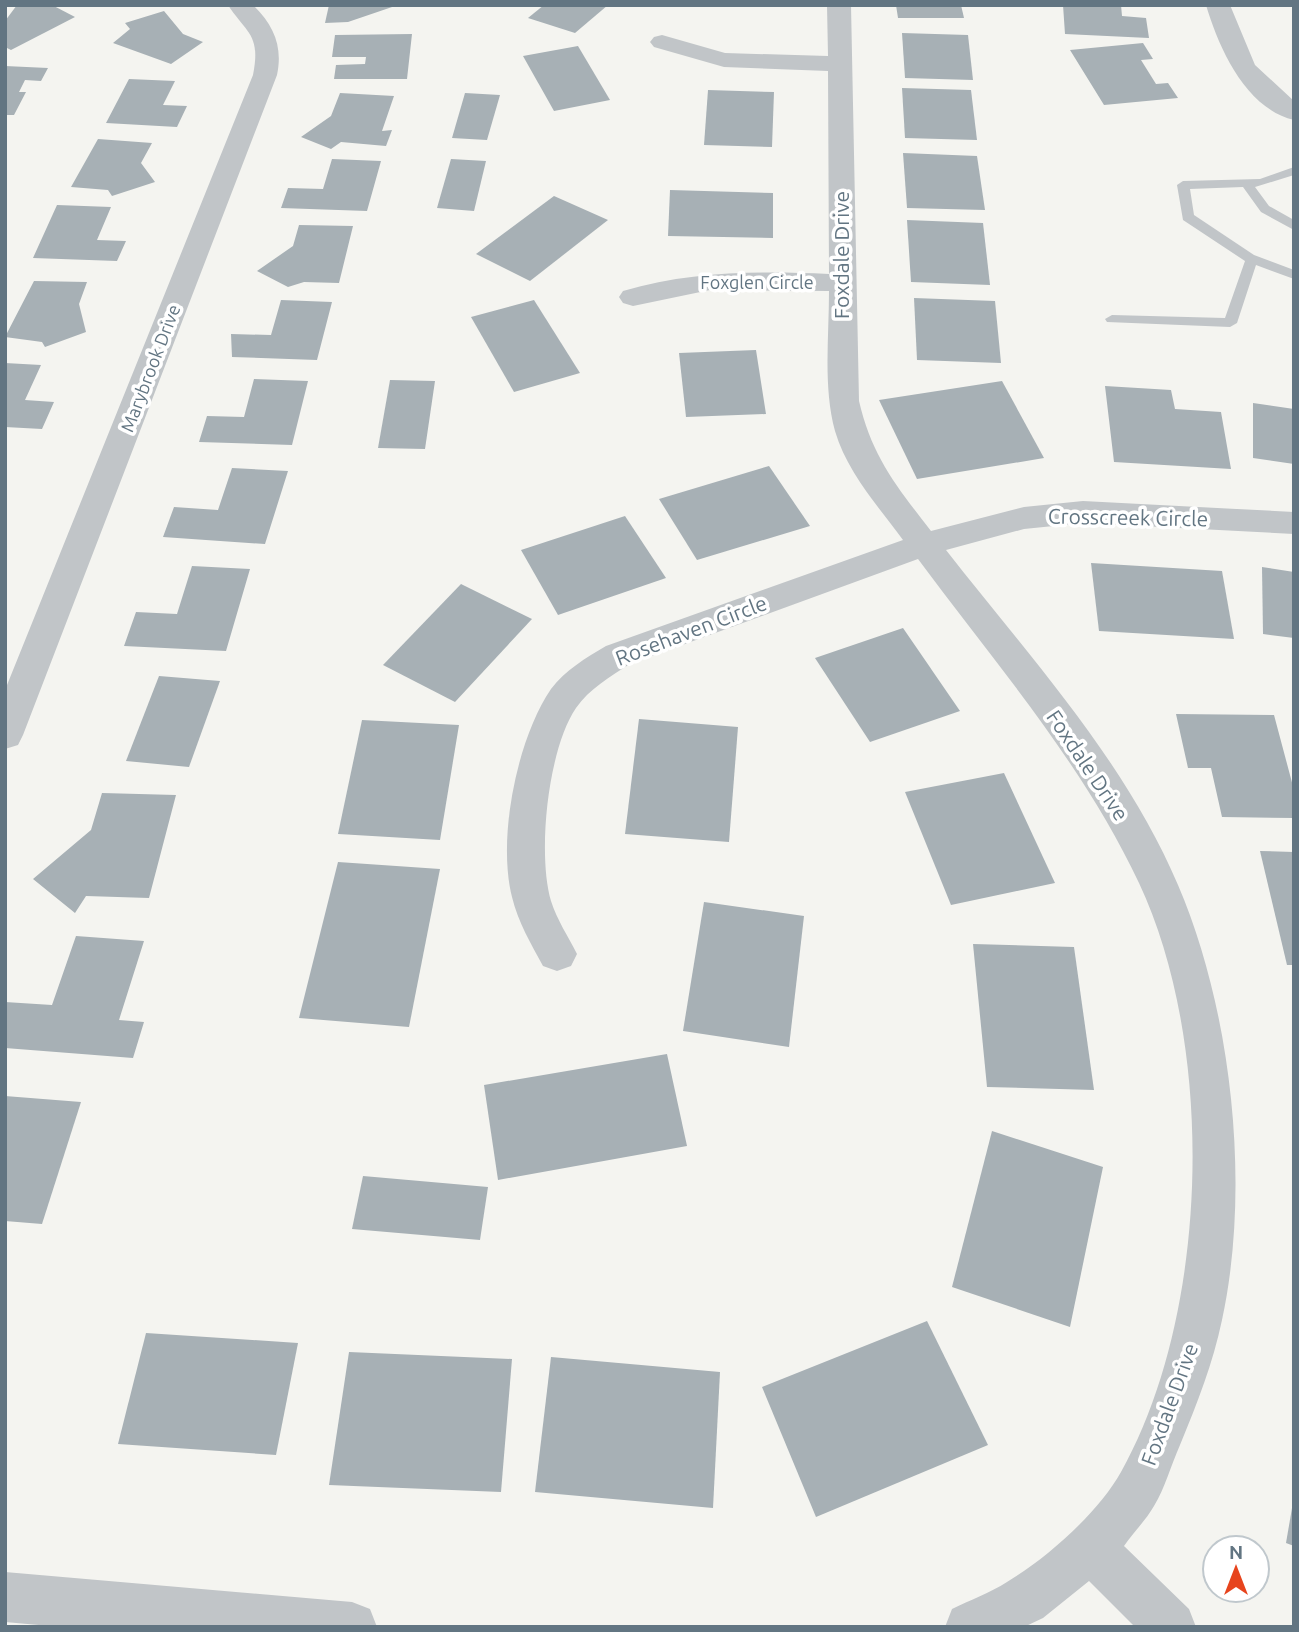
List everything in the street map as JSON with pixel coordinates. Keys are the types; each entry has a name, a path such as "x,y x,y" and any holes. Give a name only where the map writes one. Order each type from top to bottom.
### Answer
{"street":[{"name":"Marybrook Drive","path":"5,736 265,75 270,59 268,43 255,19 239,5"},
{"name":"Foxdale Drive","path":"839,5 844,401 851,433 869,472 1085,755 1120,809 1159,885 1186,959 1204,1038 1212,1122 1212,1224 1200,1318 1180,1389 1137,1490 1091,1548 1025,1600 970,1627"},
{"path":"1219,5 1236,56 1269,97 1294,113"},
{"path":"662,42 724,60 840,64"},
{"name":"Foxglen Circle","path":"633,297 688,282 721,279 841,283"},
{"name":"Crosscreek Circle","path":"924,546 1012,519 1051,513 1294,523"},
{"name":"Rosehaven Circle","path":"557,954 536,915 527,880 532,786 550,725 564,698 586,676 618,655 924,546"},
{"path":"1091,1548 1171,1627"},
{"path":"5,1597 352,1627"}],"lane":[{"path":"1294,172 1261,183 1183,185 1188,217 1252,259 1294,275"},
{"path":"1246,183 1265,209 1294,226"},
{"path":"1112,319 1230,323 1252,259"}],"building":[{"path":"17,5 52,5 75,17 11,50 5,47 5,21"},
{"path":"329,5 395,6 348,22 325,23"},
{"path":"544,5 608,5 575,33 528,18"},
{"path":"896,5 961,5 964,18 898,18"},
{"path":"1063,5 1121,5 1122,16 1146,18 1149,38 1065,34"},
{"path":"164,11 183,34 203,42 171,64 113,43 130,29 125,23"},
{"path":"902,33 968,35 973,80 905,78"},
{"path":"412,34 407,79 334,79 336,65 365,64 366,57 332,57 335,35"},
{"path":"1143,43 1153,59 1141,60 1156,84 1168,83 1178,98 1104,105 1070,50"},
{"path":"578,46 610,100 554,111 523,56"},
{"path":"5,66 48,68 41,81 25,80 19,92 26,92 14,115 5,115"},
{"path":"129,79 175,81 163,105 187,106 177,127 106,123"},
{"path":"902,88 971,90 977,140 905,138"},
{"path":"708,90 774,92 772,147 704,145"},
{"path":"340,93 394,96 382,131 392,130 386,146 341,142 331,149 301,137 331,116"},
{"path":"465,93 500,95 487,140 452,138"},
{"path":"98,139 152,143 141,163 155,182 112,196 108,190 71,187"},
{"path":"903,153 977,156 985,210 907,208"},
{"path":"332,159 381,161 367,211 281,208 288,188 323,189"},
{"path":"451,159 486,161 474,211 437,208"},
{"path":"670,190 773,193 773,238 668,236"},
{"path":"554,196 608,220 530,281 476,254"},
{"path":"57,205 111,207 97,240 126,241 117,261 33,258"},
{"path":"907,220 983,223 990,285 911,282"},
{"path":"299,225 353,226 339,283 304,282 288,287 257,271 293,246"},
{"path":"34,281 87,282 79,304 86,332 45,347 42,342 5,337"},
{"path":"914,298 995,301 1001,363 917,360"},
{"path":"281,300 332,302 317,360 232,357 231,334 271,335"},
{"path":"534,300 580,373 514,392 471,317"},
{"path":"756,350 766,414 686,417 679,353"},
{"path":"5,363 41,365 25,400 54,402 42,429 5,427"},
{"path":"254,379 308,381 292,445 199,442 207,416 244,417"},
{"path":"390,380 435,381 425,449 378,448"},
{"path":"1002,381 1044,458 917,479 879,400"},
{"path":"1105,386 1171,390 1175,409 1221,412 1231,469 1114,462"},
{"path":"1253,403 1294,409 1294,464 1253,458"},
{"path":"769,466 810,526 697,560 659,499"},
{"path":"232,468 288,471 265,544 163,537 174,507 218,510"},
{"path":"625,516 666,578 558,615 521,550"},
{"path":"1091,563 1222,571 1234,639 1099,631"},
{"path":"192,566 250,569 226,651 124,646 136,612 177,614"},
{"path":"1262,567 1294,572 1294,638 1263,634"},
{"path":"461,584 532,619 455,702 383,665"},
{"path":"903,628 960,711 870,742 815,658"},
{"path":"159,676 220,681 189,767 126,761"},
{"path":"1176,714 1274,715 1294,790 1294,818 1222,817 1211,768 1188,768"},
{"path":"639,719 738,727 729,842 625,834"},
{"path":"362,720 459,725 440,840 338,834"},
{"path":"1004,773 1055,883 951,905 905,792"},
{"path":"102,793 176,795 149,898 86,896 75,913 33,879 91,830"},
{"path":"1260,851 1294,852 1294,965 1287,965"},
{"path":"338,862 440,869 409,1027 299,1018"},
{"path":"704,902 804,916 789,1047 683,1031"},
{"path":"76,936 144,941 119,1020 144,1022 133,1058 5,1048 5,1002 52,1005"},
{"path":"973,944 1074,947 1094,1090 987,1087"},
{"path":"667,1054 687,1146 498,1180 484,1085"},
{"path":"5,1096 81,1102 42,1224 5,1221"},
{"path":"992,1131 1103,1167 1070,1327 952,1287"},
{"path":"363,1176 488,1187 480,1240 352,1229"},
{"path":"927,1321 988,1445 816,1517 762,1387"},
{"path":"146,1333 298,1343 276,1455 118,1444"},
{"path":"349,1352 512,1359 501,1492 329,1485"},
{"path":"551,1357 720,1372 713,1508 535,1492"},
{"path":"1292,1508 1294,1509 1294,1546 1286,1543"}]}
